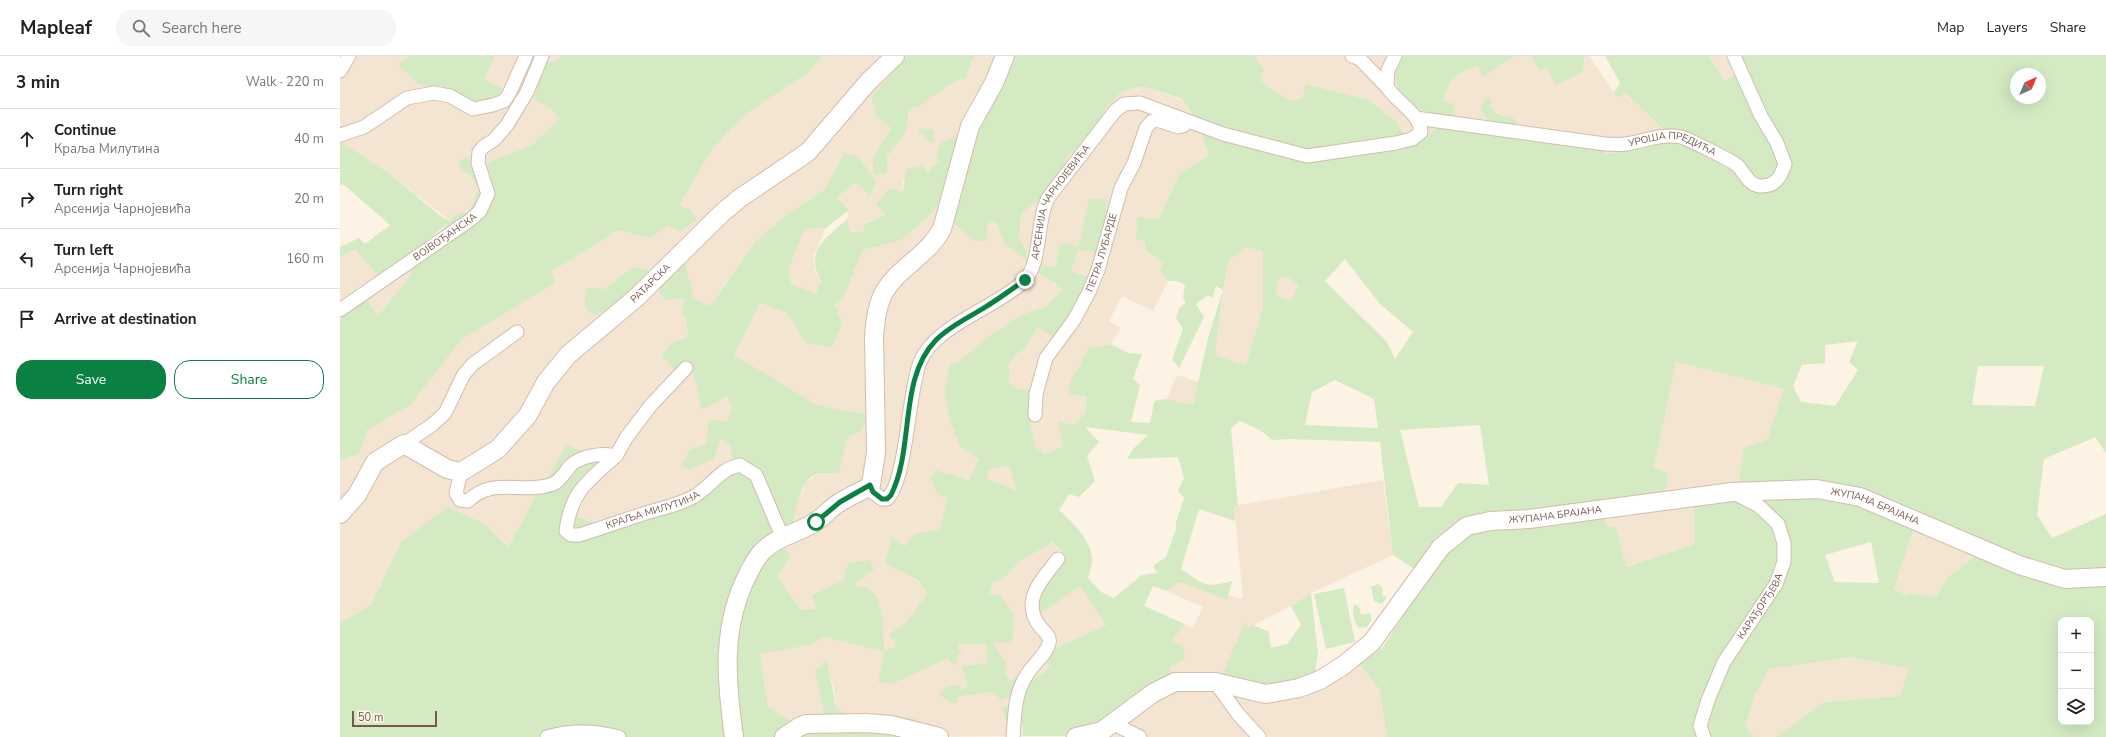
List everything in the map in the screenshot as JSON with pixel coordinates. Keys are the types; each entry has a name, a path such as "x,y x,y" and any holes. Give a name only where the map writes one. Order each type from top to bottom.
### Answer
{"street":[{"path":"340,70 348,56"},
{"path":"340,134 364,127 407,98 414,96 434,92 450,96 473,109 504,101 526,56"},
{"name":"ВОЈВОЂАНСКА","path":"340,310 470,220 480,211 488,194 478,163 479,152 483,147 494,140 511,120 527,92 542,56"},
{"name":"РАТАРСКА","path":"461,472 498,449 528,415 546,382 568,355 637,297 722,213 740,198 808,152 868,82 895,56"},
{"path":"734,737 726,672 727,650 734,608 743,584 758,555 782,536 816,522 840,502 870,485 875,462 874,335 878,311 883,296 896,277 936,241 942,229 970,126 994,83 1005,56"},
{"path":"1352,56 1360,59 1416,118"},
{"path":"1387,88 1388,70 1395,56"},
{"name":"УРОША ПРЕДИЋА","path":"1416,118 1605,144 1625,144 1666,135 1682,137 1725,157 1737,166 1750,182 1759,186 1770,185 1780,178 1785,164 1777,143 1761,116 1734,56"},
{"name":"АРСЕНИЈА ЧАРНОЈЕВИЋА","path":"870,485 873,492 882,499 887,499 894,489 908,427 912,390 920,360 936,340 954,325 987,306 1025,280 1034,265 1044,205 1115,111 1124,104 1140,102 1223,134 1307,156 1396,143 1412,139 1421,132 1421,124 1416,118"},
{"name":"ПЕТРА ЛУБАРДЕ","path":"1035,415 1036,394 1046,358 1074,320 1089,292 1098,270 1121,188 1134,163 1146,128 1152,121 1157,120 1178,127 1183,126 1187,121"},
{"path":"340,514 357,495 375,462 432,426 445,413 464,374 472,364 517,332"},
{"name":"КРАЉА МИЛУТИНА","path":"686,368 651,405 626,438 616,456 590,478 580,491 567,523 566,531 571,535 579,535 678,504 693,497 707,487 719,474 730,467 740,465 756,475 782,536"},
{"path":"404,444 447,469 461,472 456,493 460,500 468,501 475,494 484,489 509,486 520,488 555,483 570,466 584,457 616,456"},
{"name":"ЖУПАНА БРАЈАНА","path":"1076,737 1102,731 1114,724 1153,693 1175,682 1215,682 1266,694 1283,692 1320,680 1363,651 1379,635 1441,547 1467,526 1490,521 1529,519 1732,492 1818,489 1860,497 2019,565 2065,578 2106,577"},
{"name":"КАРАЂОРЂЕВА","path":"1704,737 1700,726 1708,700 1724,662 1776,584 1784,562 1784,543 1778,524 1759,506 1732,492"},
{"path":"1013,737 1018,692 1028,672 1047,649 1050,643 1050,638 1036,619 1031,601 1035,589 1058,559"},
{"path":"1215,682 1238,714 1259,737"},
{"path":"784,737 806,724 866,723 891,725 939,737"},
{"path":"1114,724 1140,737"},
{"path":"548,737 562,733 590,732 619,737"}],"shaded area":[{"path":"340,56 409,56 399,65 506,90 484,80 495,56 560,56 548,106 560,118 532,145 489,162 479,176 470,174 478,190 469,213 450,221 390,174 340,141"},
{"path":"822,56 907,56 871,97 876,116 891,128 873,157 887,173 887,157 906,131 909,109 918,107 946,87 966,77 974,56 1010,56 1005,75 941,162 928,174 903,180 903,192 886,215 865,222 863,232 851,232 847,219 849,210 837,197 856,181 844,153 824,190 790,212 726,282 710,306 694,298 683,260 685,298 681,308 686,322 688,336 672,343 693,371 701,409 727,396 767,465 695,499 664,500 594,522 570,515 537,494 508,547 485,524 401,542 371,605 340,623 340,460 359,454 367,430 411,405 461,340 555,283 551,270 561,266 618,230 650,238 668,225 711,151 743,116 809,72"},
{"path":"1254,56 1400,56 1441,117 1440,125 1411,147 1397,122 1369,100 1306,84 1303,97 1291,101 1278,94 1261,81 1264,69"},
{"path":"1515,56 1531,56 1540,70 1546,67 1583,72 1585,56 1589,56 1618,98 1624,93 1666,132 1614,153 1605,154 1601,146 1561,145 1517,137 1506,117 1497,113 1490,106 1487,96 1480,108 1488,121 1482,130 1475,121 1455,115 1443,101 1449,83 1459,74 1477,65 1483,77"},
{"path":"1709,56 1739,56 1738,73 1725,81"},
{"path":"1142,86 1182,100 1196,120 1209,155 1179,174 1159,219 1137,218 1146,251 1163,263 1160,271 1168,281 1153,311 1122,296 1109,321 1121,328 1111,344 1089,348 1069,394 1087,397 1085,413 1074,425 1063,446 1045,455 1035,447 1030,421 1032,390 1014,388 1009,380 1008,372 1009,364 1017,354 1025,349 1038,327 1055,339 1078,249 1059,245 1052,283 1063,289 1045,307 1023,314 958,362 950,364 960,446 979,459 969,480 936,470 947,497 940,529 915,534 905,546 892,537 886,563 919,582 927,594 907,621 888,635 896,642 892,684 958,654 964,655 958,650 958,644 985,644 989,663 963,666 967,686 962,690 947,687 940,694 957,697 993,692 1016,694 1023,736 913,737 917,719 848,717 836,707 827,662 825,718 791,733 790,721 768,707 760,654 810,645 824,637 884,652 855,583 874,570 843,580 812,595 816,609 801,610 777,576 778,533 793,526 796,505 807,482 816,475 839,473 848,436 860,432 870,415 817,405 733,355 760,303 787,313 806,343 842,323 835,304 843,299 863,250 901,240 949,184 988,223 997,222 1004,243 1027,251 1019,238 1021,214 1041,197 1059,176 1067,158 1095,127 1107,107 1122,91"},
{"path":"826,228 814,255 815,271 821,281 817,294 791,285 789,268 805,229"},
{"path":"1246,247 1263,252 1263,306 1246,365 1215,355 1223,290 1229,262"},
{"path":"356,249 411,252 411,275 378,316 340,319 340,257"},
{"path":"1287,277 1300,286 1291,301 1276,295 1279,278"},
{"path":"1676,362 1784,389 1767,440 1744,447 1738,486 1665,495 1654,467"},
{"path":"1177,375 1199,382 1193,406 1167,399"},
{"path":"1009,465 1016,490 989,480 987,470"},
{"path":"1383,480 1393,555 1311,593 1291,606 1246,629 1245,622 1235,645 1266,691 1359,664 1380,690 1387,737 1096,737 1169,667 1172,641 1185,624 1193,628 1203,607 1166,591 1180,582 1227,600 1228,595 1243,599 1234,506"},
{"path":"1694,502 1696,544 1625,567 1616,526 1607,527 1604,516"},
{"path":"1915,526 1978,554 1948,577 1936,597 1911,593 1908,596 1894,590"},
{"path":"1053,542 1065,555 1044,582 1037,615 1080,586 1106,625 1050,651 1050,664 1045,673 1032,680 1024,671 1011,680 1005,675 1007,664 993,643 989,595 993,582 1003,579 1018,563"},
{"path":"1851,657 1909,669 1900,696 1825,702 1775,737 1754,737 1745,727 1755,695 1769,669"}],"green space":[{"path":"409,56 495,56 484,79 506,90 494,101 471,102 419,84 398,65"},
{"path":"560,56 822,56 809,72 743,116 711,151 679,206 691,210 697,220 680,232 668,225 650,238 618,230 561,266 551,270 555,283 461,340 411,405 367,430 359,454 340,460 340,319 367,300 378,316 411,275 410,269 448,223 380,279 356,249 340,257 340,247 359,238 365,244 390,225 343,184 340,186 340,141 390,174 442,217 450,221 455,214 469,213 478,189 470,174 461,171 459,162 466,157 473,162 479,176 489,162 532,145 560,118 548,106 534,100 544,64 559,60"},
{"path":"907,56 974,56 966,77 946,87 918,107 909,109 906,131 887,157 887,173 874,175 873,157 891,128 876,116 871,97"},
{"path":"1010,56 1254,56 1264,69 1261,81 1278,94 1291,101 1303,97 1306,84 1369,100 1397,122 1412,147 1440,125 1441,117 1429,113 1410,103 1398,90 1396,80 1400,56 1515,56 1483,77 1477,65 1458,75 1448,87 1443,101 1454,104 1455,115 1475,121 1482,130 1488,121 1480,108 1487,96 1492,101 1490,106 1496,113 1506,117 1510,115 1517,122 1517,137 1557,140 1561,145 1602,146 1605,154 1614,153 1621,147 1666,132 1625,93 1618,98 1614,92 1620,83 1605,56 1709,56 1725,81 1738,73 1739,56 2106,56 2106,453 2095,437 2044,459 2037,515 2052,538 2106,514 2106,737 1775,737 1825,702 1900,696 1909,669 1851,657 1769,669 1755,695 1745,727 1754,737 1387,737 1380,690 1359,664 1383,647 1428,578 1393,555 1380,442 1288,439 1272,440 1260,430 1240,421 1231,428 1238,506 1234,506 1235,521 1199,509 1181,569 1205,584 1215,585 1232,581 1227,600 1180,582 1166,591 1153,586 1144,606 1185,624 1172,641 1183,647 1185,659 1169,667 1171,683 1082,736 1023,736 1022,721 1006,721 1002,708 1024,697 1032,680 1045,673 1050,664 1046,661 1050,651 1106,625 1080,586 1037,616 1035,600 1044,582 1065,555 1053,542 1018,563 1003,579 993,582 989,595 1000,595 1014,615 1012,643 993,643 1007,664 1005,675 1011,680 1024,671 1016,694 1001,700 993,692 957,697 958,702 952,704 939,694 947,687 959,685 962,690 967,686 962,666 988,663 985,644 958,644 959,650 965,655 958,654 955,666 947,659 892,684 878,682 884,652 824,637 810,645 760,654 768,707 791,721 791,732 825,718 815,670 827,661 836,707 849,717 869,713 918,719 913,737 607,737 552,730 538,737 340,737 340,623 371,605 401,542 448,507 485,524 508,547 537,494 567,445 604,459 570,515 594,522 664,500 695,499 733,462 730,443 720,439 714,459 688,470 682,466 689,450 706,444 709,419 727,422 732,409 727,396 710,406 701,409 693,371 676,371 661,355 672,343 688,336 686,322 681,308 685,298 666,300 660,295 659,279 684,260 694,298 710,306 756,241 790,212 824,190 844,153 859,157 876,182 870,196 856,182 837,197 849,210 826,228 805,229 789,268 791,284 816,294 821,281 816,270 816,253 825,239 847,219 851,232 863,232 865,223 886,215 876,204 890,188 903,192 906,169 923,166 928,174 931,167 940,162 936,157 941,143 955,136 961,145 949,184 934,211 901,240 863,250 843,299 835,304 842,323 832,348 806,343 787,313 760,303 734,355 817,405 870,415 860,432 848,436 839,473 817,474 811,477 800,496 793,526 778,533 790,558 777,576 801,610 816,609 812,595 843,580 848,563 870,560 874,570 855,583 858,588 865,586 878,598 883,622 884,651 895,647 896,642 888,635 907,621 927,594 919,581 885,563 892,537 905,546 914,534 940,529 947,498 937,494 931,477 936,470 969,480 979,459 960,446 951,424 944,392 950,364 958,362 988,337 1023,314 1045,307 1063,289 1038,272 1042,265 1055,268 1059,245 1067,243 1078,248 1089,199 1105,199 1109,223 1100,254 1078,249 1072,271 1091,279 1055,339 1038,327 1025,349 1017,354 1009,364 1009,380 1014,388 1032,390 1030,421 1035,447 1045,455 1063,446 1058,421 1074,425 1085,413 1087,397 1069,394 1070,383 1089,348 1111,344 1128,353 1142,354 1133,379 1140,385 1131,422 1150,423 1154,402 1157,400 1167,399 1193,405 1208,338 1223,291 1215,355 1246,365 1263,306 1263,252 1246,247 1229,261 1223,290 1216,286 1212,298 1208,295 1196,304 1204,317 1179,368 1172,360 1183,329 1176,318 1179,308 1186,303 1183,298 1185,285 1177,281 1168,281 1160,271 1163,263 1146,251 1144,241 1136,239 1137,217 1159,219 1179,174 1209,155 1196,120 1182,99 1142,86 1122,91 1107,107 1095,127 1067,158 1059,176 1041,197 1021,214 1019,238 1027,251 1026,260 1004,243 997,222 988,223 986,240 976,242 950,220 974,123","holes":["1345,259 1380,304 1413,332 1395,359 1387,342 1325,281","1288,277 1299,286 1291,301 1276,295 1279,278","1858,341 1849,362 1858,370 1835,406 1801,402 1793,386 1802,365 1825,363 1825,345","1676,362 1784,389 1767,440 1744,447 1738,486 1694,502 1695,544 1626,567 1616,526 1607,527 1604,516 1665,495 1668,474 1654,467","1978,366 2044,366 2035,406 1972,405","1335,380 1374,399 1378,428 1305,425 1312,392","1480,425 1489,485 1458,483 1441,507 1419,507 1400,430","1085,427 1148,435 1133,449 1127,459 1178,457 1184,478 1178,491 1184,498 1176,522 1176,529 1166,557 1153,566 1157,573 1142,575 1114,598 1101,592 1088,578 1092,566 1092,555 1090,548 1082,534 1059,510 1069,494 1079,497 1095,481 1087,456 1099,442","1009,465 1016,490 989,480 987,470","1915,526 1977,555 1948,577 1936,597 1911,593 1907,596 1894,589","1871,542 1879,583 1835,582 1825,555"]},
{"path":"1531,56 1585,56 1583,72 1557,85 1546,67 1540,71"},
{"path":"919,128 934,130 934,143 925,140 924,134 919,132"},
{"path":"633,267 649,271 645,279 634,292 618,303 594,316 585,308 586,288 605,289"},
{"path":"1378,584 1383,588 1382,595 1387,597 1382,604 1374,601 1371,587"},
{"path":"1344,588 1355,642 1326,649 1314,594"},
{"path":"1311,593 1318,654 1314,678 1291,689 1220,679 1245,622 1246,628 1253,625 1269,632 1271,648 1287,644 1301,625 1291,606"},
{"path":"1354,604 1359,607 1361,615 1370,613 1372,619 1367,627 1359,628 1355,622 1353,610"}],"route":[{"path":"816,522 840,502 870,485 877,497 887,499 891,495 894,489 904,446 908,427 912,390 920,360 936,340 954,325 987,306 1025,280"}]}
